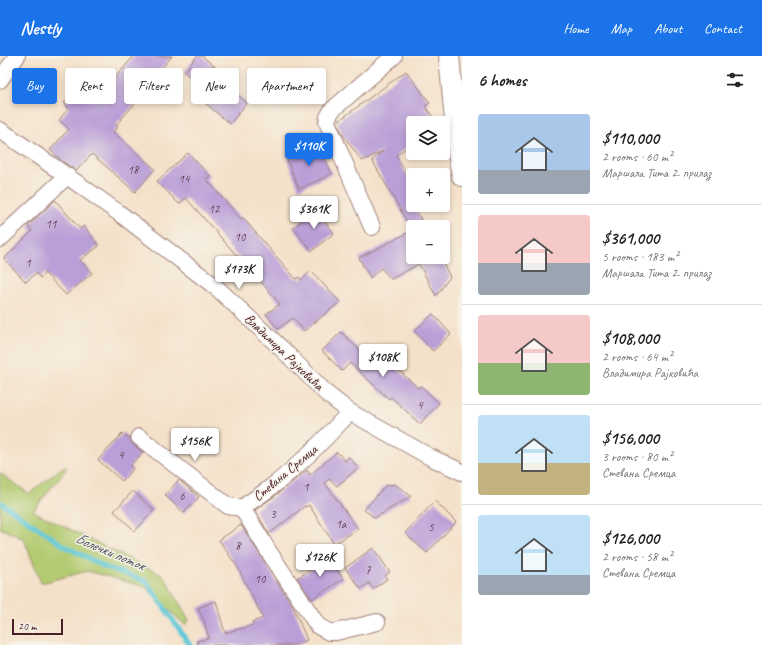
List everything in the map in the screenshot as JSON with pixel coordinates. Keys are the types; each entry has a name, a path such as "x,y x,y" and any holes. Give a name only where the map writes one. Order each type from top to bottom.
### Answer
{"street":[{"path":"0,80 17,56"},
{"path":"372,227 327,122 332,110 394,56"},
{"path":"449,56 462,176"},
{"name":"Владимира Рајковића","path":"0,130 119,213 217,288 281,348 327,394 350,412 430,457 462,472"},
{"path":"0,239 67,176"},
{"name":"Стевана Сремца","path":"350,412 322,442 298,464 270,488 242,508 318,626 328,632 336,632 377,622"},
{"path":"139,437 228,506 242,508"}],"green space":[{"path":"64,466 67,468 33,511 164,576 189,620 185,625 145,587 88,571 41,583 24,539 0,528 0,473 29,494"}],"building":[{"path":"134,56 172,56 162,68 124,68 124,104 134,104 116,125 118,127 113,132 155,169 135,192 92,154 76,171 50,150 69,129 59,120 69,108 65,104 116,104 116,77"},
{"path":"197,56 202,56 216,68 191,68 191,78 184,72"},
{"path":"406,71 430,103 425,106 432,116 406,116 406,148 396,155 406,173 406,212 417,212 421,220 406,220 372,160 383,151 362,161 343,135 337,122"},
{"path":"239,96 247,103 230,124 206,104 239,104"},
{"path":"319,145 332,174 299,189 287,160"},
{"path":"188,153 210,176 206,179 241,219 242,217 296,279 299,277 301,280 311,271 340,302 304,331 293,318 278,329 266,314 280,304 186,198 179,204 157,181"},
{"path":"55,200 80,229 84,226 99,246 80,260 92,273 66,295 45,273 40,278 36,273 26,282 4,259 32,231 28,226"},
{"path":"315,210 334,233 312,251 293,228"},
{"path":"406,234 406,264 419,264 391,279 381,268 370,278 359,258"},
{"path":"419,264 444,264 450,277 436,296"},
{"path":"433,314 451,334 433,351 414,331"},
{"path":"341,332 373,363 381,354 418,388 421,386 439,403 420,424 391,397 389,399 350,363 342,371 322,351"},
{"path":"123,433 130,439 133,445 143,452 130,466 133,469 122,481 98,460"},
{"path":"337,452 345,461 349,457 358,468 337,486 329,479 325,483 358,529 334,544 309,505 306,507 305,506 269,534 255,510 307,470 310,475"},
{"path":"179,480 199,497 184,513 165,495"},
{"path":"395,484 411,496 375,518 364,510 385,486"},
{"path":"133,491 154,510 135,531 114,511"},
{"path":"435,501 456,522 427,553 405,533"},
{"path":"241,525 295,609 307,640 296,645 198,645 197,641 209,638 198,608 216,601 225,633 253,625 252,622 263,618 238,568 219,540"},
{"path":"373,548 390,572 385,576 387,579 373,589 369,583 361,589 345,568"},
{"path":"330,558 343,579 312,599 297,578"}],"waterway":[{"name":"Болечки поток","path":"0,502 63,545 105,567 146,581 190,645"}]}
